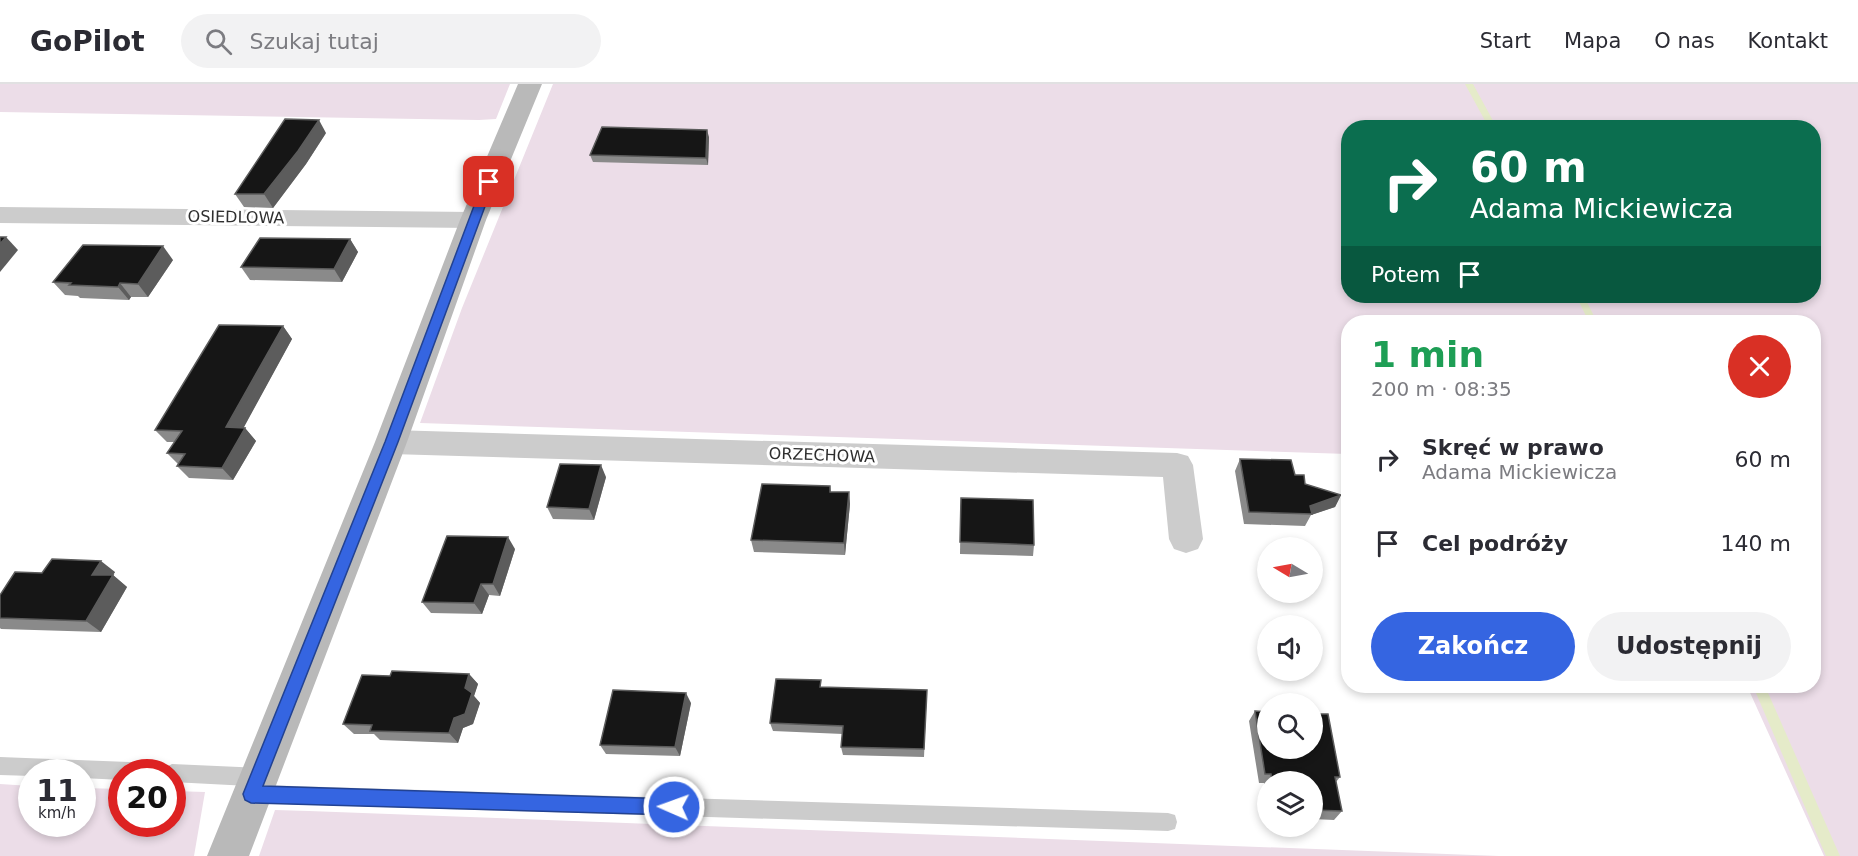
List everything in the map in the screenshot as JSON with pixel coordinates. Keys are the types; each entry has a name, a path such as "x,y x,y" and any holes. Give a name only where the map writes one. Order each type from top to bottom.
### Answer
{"street":[{"path":"228,856 391,442 473,220 530,84"},
{"name":"OSIEDLOWA","path":"0,215 473,220"},
{"name":"ORZECHOWA","path":"391,442 1177,465 1186,539"}],"lane":[{"path":"0,766 108,770"},
{"path":"186,775 255,786 1168,822"}],"shaded area":[{"path":"0,84 510,84 496,119 479,120 0,112"},
{"path":"553,84 1858,84 1858,856 1824,856 1750,693 1821,693 1821,315 1341,315 1341,454 420,423 462,308"},
{"path":"0,784 18,785 18,837 96,837 96,788 108,789 108,837 186,837 186,791 205,792 194,856 0,856"},
{"path":"275,810 309,811 1499,856 259,856"}],"building":[{"path":"285,119 319,120 264,194 235,194"},
{"path":"602,127 707,130 706,158 590,155"},
{"path":"260,238 350,239 334,269 241,267"},
{"path":"83,245 163,246 138,284 120,283 118,287 53,282"},
{"path":"219,325 283,326 226,427 245,428 222,468 177,466 185,454 167,453 182,431 155,430"},
{"path":"1240,459 1291,460 1295,475 1304,475 1305,484 1341,495 1310,506 1312,514 1249,512"},
{"path":"560,464 601,465 589,509 547,507"},
{"path":"762,484 830,486 830,492 849,492 844,543 751,540"},
{"path":"961,498 1033,500 1034,545 960,542"},
{"path":"447,536 508,537 493,584 481,584 474,603 422,602"},
{"path":"52,559 101,561 92,575 113,575 86,621 0,618 0,595 15,572 42,573"},
{"path":"392,671 469,674 465,688 472,693 465,714 454,718 449,733 370,731 372,725 343,724 362,675 390,676"},
{"path":"776,679 821,680 820,687 927,690 924,749 841,747 843,726 770,723"},
{"path":"613,690 686,693 675,747 600,745"},
{"path":"1323,714 1328,714 1340,777 1335,777 1342,811 1323,810 1323,771 1265,771 1263,759 1323,759"}],"waterway":[{"path":"1469,84 1489,120"},
{"path":"1584,303 1590,315"},
{"path":"1762,693 1833,856"}],"route":[{"path":"489,182 391,442 251,794 674,807"}]}
